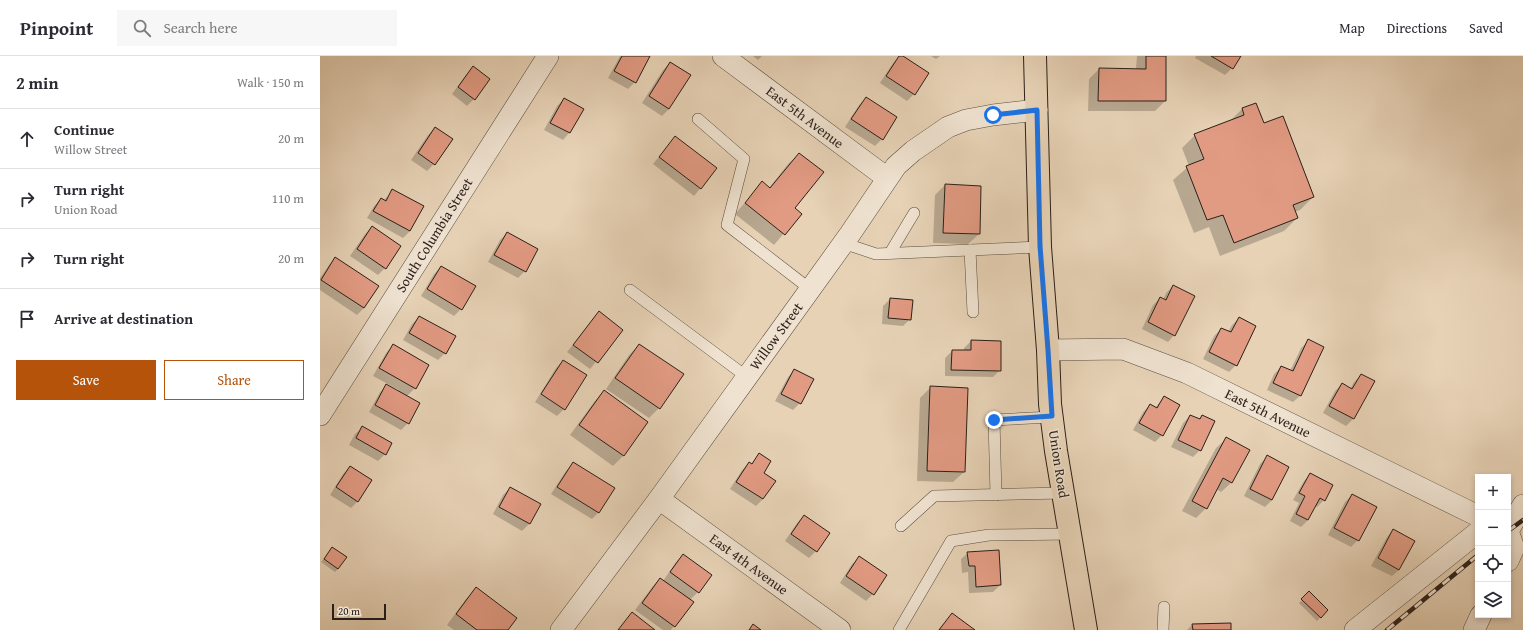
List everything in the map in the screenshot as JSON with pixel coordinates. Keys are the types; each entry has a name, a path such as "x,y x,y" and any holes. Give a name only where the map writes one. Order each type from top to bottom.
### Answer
{"main road":[{"name":"Union Road","path":"1035,56 1040,246 1052,416 1063,493 1086,630"}],"street":[{"name":"South Columbia Street","path":"320,415 548,56"},
{"name":"East 5th Avenue","path":"723,56 887,178"},
{"name":"Willow Street","path":"562,630 659,499 844,243 896,166 913,151 948,127 973,119 1037,110"},
{"name":"East 5th Avenue","path":"1048,350 1124,349 1186,373 1475,515"},
{"name":"East 4th Avenue","path":"659,499 840,630"},
{"path":"1511,526 1523,505"},
{"path":"1511,533 1523,539"},
{"path":"1355,630 1475,534"},
{"path":"1511,540 1514,548 1511,554"},
{"path":"1474,630 1480,618"}],"lane":[{"path":"698,119 744,159 727,225 810,289"},
{"path":"890,253 914,213"},
{"path":"844,243 876,254 1040,246"},
{"path":"970,250 972,312"},
{"path":"630,290 747,377"},
{"path":"996,495 994,420 1052,416"},
{"path":"901,526 934,496 1063,493"},
{"path":"899,630 951,541 989,535 1070,534"},
{"path":"1163,630 1164,607"}],"building":[{"path":"622,56 650,56 636,83 614,71"},
{"path":"899,56 903,56 929,73 915,95 886,76"},
{"path":"1146,56 1166,56 1166,101 1098,101 1099,68 1146,69"},
{"path":"1211,56 1241,56 1233,69"},
{"path":"670,62 691,75 669,109 649,96"},
{"path":"473,66 490,79 475,100 458,87"},
{"path":"866,97 897,117 883,140 851,119"},
{"path":"564,98 584,109 570,133 550,123"},
{"path":"1256,103 1264,123 1283,116 1314,197 1293,205 1298,218 1234,243 1223,215 1207,220 1186,166 1204,159 1194,134 1244,115 1242,108"},
{"path":"435,127 453,139 435,165 418,153"},
{"path":"675,136 717,168 701,189 659,157"},
{"path":"799,153 824,172 795,208 802,214 785,235 745,203 762,181 770,188"},
{"path":"945,184 981,186 980,234 943,233"},
{"path":"392,189 424,206 410,231 373,211 381,198 386,201"},
{"path":"372,226 401,246 386,269 357,249"},
{"path":"507,232 538,249 526,272 494,255"},
{"path":"335,257 379,286 364,308 321,280"},
{"path":"441,266 476,286 462,310 427,289"},
{"path":"1173,285 1195,296 1175,336 1148,322 1160,297 1166,300"},
{"path":"890,298 913,300 911,320 888,318"},
{"path":"599,311 623,330 598,363 573,345"},
{"path":"419,316 456,336 446,354 409,333"},
{"path":"1239,317 1256,326 1237,366 1209,352 1221,328 1231,332"},
{"path":"1308,339 1324,347 1301,396 1273,383 1281,366 1293,371"},
{"path":"971,340 1001,341 1001,371 951,370 952,350 971,350"},
{"path":"393,344 429,365 416,389 379,368"},
{"path":"639,344 684,374 660,409 615,378"},
{"path":"563,360 587,375 565,410 541,394"},
{"path":"794,369 814,379 801,404 781,394"},
{"path":"1361,374 1375,381 1354,419 1329,406 1342,383 1352,389"},
{"path":"386,384 420,403 409,424 375,405"},
{"path":"930,386 968,388 965,472 927,471"},
{"path":"604,390 648,422 624,456 579,425"},
{"path":"1164,396 1180,405 1163,436 1139,423 1150,404 1157,408"},
{"path":"1190,415 1200,419 1202,415 1215,421 1201,451 1178,440"},
{"path":"362,426 392,443 386,455 356,438"},
{"path":"1226,437 1250,450 1232,483 1223,478 1207,509 1192,501"},
{"path":"759,453 771,461 764,473 776,481 763,499 736,482 749,462 752,464"},
{"path":"1267,455 1289,467 1272,500 1250,489"},
{"path":"573,462 615,488 599,513 557,487"},
{"path":"350,466 372,480 358,502 336,487"},
{"path":"1310,473 1333,485 1325,501 1320,498 1308,520 1296,514 1305,496 1299,493"},
{"path":"510,487 541,504 530,524 499,507"},
{"path":"1352,494 1377,507 1359,541 1334,528"},
{"path":"804,515 830,533 817,552 791,534"},
{"path":"1393,529 1415,541 1399,570 1378,558"},
{"path":"332,547 347,557 338,569 324,559"},
{"path":"999,550 1001,585 976,587 975,566 969,566 967,552"},
{"path":"683,554 712,575 699,593 670,572"},
{"path":"859,556 887,575 874,595 846,576"},
{"path":"660,578 694,602 675,627 642,603"},
{"path":"476,587 517,618 508,630 477,630 456,614"},
{"path":"1309,591 1328,610 1321,618 1301,599"},
{"path":"632,612 655,630 618,630"},
{"path":"952,613 975,630 939,630"},
{"path":"1231,623 1231,630 1193,630 1192,624"},
{"path":"753,624 761,630 749,630"}],"railway":[{"path":"1511,529 1523,520"},
{"path":"1387,630 1475,557"}],"route":[{"path":"993,115 1037,110 1040,246 1052,416 994,420"}]}
